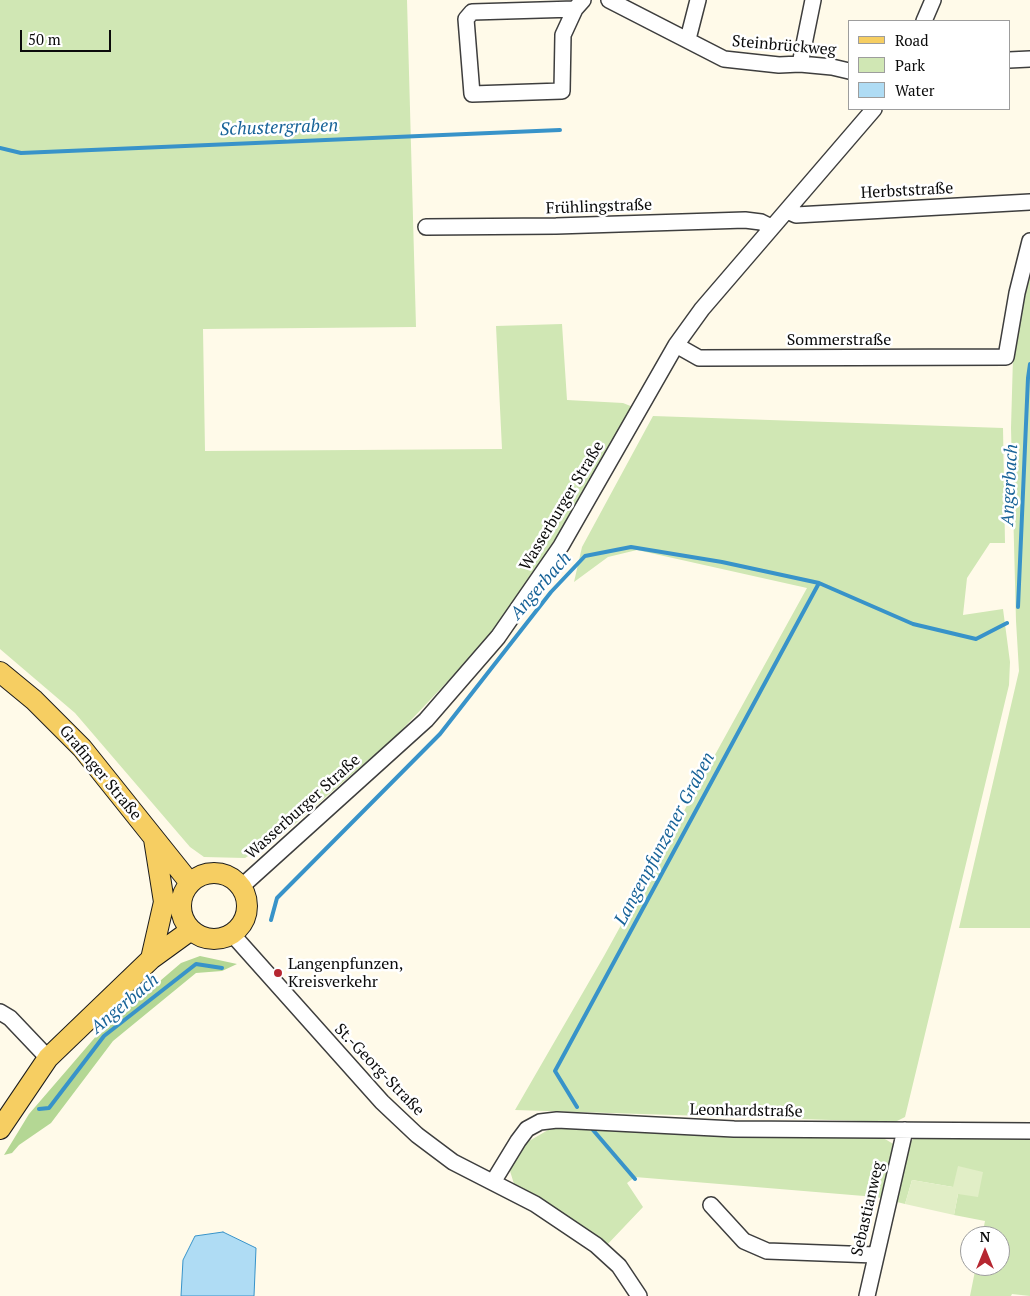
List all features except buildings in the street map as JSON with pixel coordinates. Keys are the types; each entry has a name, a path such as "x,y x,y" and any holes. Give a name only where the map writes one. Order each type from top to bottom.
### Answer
{"main road":[{"name":"Grafinger Straße","path":"0,672 34,700 82,748 190,883"},
{"path":"151,959 164,902 154,838"},
{"path":"216,873 234,880 241,887 247,907 240,927 232,934 210,939 200,936 191,930 181,912 184,892 190,883 198,877 216,873"},
{"path":"0,1129 48,1058 151,959 191,930"}],"street":[{"name":"Steinbrückweg","path":"609,0 724,59 779,65 800,64 848,71"},
{"path":"688,39 698,0"},
{"path":"800,64 813,0"},
{"path":"924,20 934,0"},
{"path":"579,4 563,34 562,91 472,94 466,19 472,12 579,4"},
{"path":"1010,60 1030,59"},
{"name":"Wasserburger Straße","path":"241,887 426,720 498,637 561,546 676,345 702,309 873,110"},
{"name":"Herbststraße","path":"787,211 796,214 1030,202"},
{"name":"Frühlingstraße","path":"426,227 556,226 745,220 761,222 771,227"},
{"name":"Sommerstraße","path":"676,345 698,358 1006,357 1017,293 1030,240"},
{"name":"St.-Georg-Straße","path":"232,934 382,1102 418,1135 453,1162 536,1204 596,1245 619,1266 639,1296"},
{"path":"0,1012 10,1018 48,1058"},
{"name":"Leonhardstraße","path":"494,1182 518,1141 527,1130 540,1122 558,1120 734,1130 1030,1130"},
{"name":"Sebastianweg","path":"867,1296 905,1130"},
{"path":"711,1205 744,1241 767,1251 875,1255"}],"green space":[{"path":"0,0 407,0 416,327 203,329 205,451 502,449 496,326 562,324 567,400 623,403 633,407 582,498 527,586 479,648 396,736 282,835 245,858 204,857 190,847 75,713 0,649"},
{"path":"1030,266 1030,928 959,928 1019,671 1011,428 1013,357 1021,299"},
{"path":"653,416 1003,428 1005,543 990,543 967,578 963,615 1003,609 1010,662 1009,685 905,1117 895,1122 515,1110 604,956 807,588 637,550 608,557 574,582 582,547"},
{"path":"200,956 237,964 222,971 196,973 113,1041 51,1123 19,1145 12,1153 4,1155 29,1114 98,1034 181,963"},
{"path":"574,1126 880,1136 895,1145 885,1199 635,1177 627,1183 643,1207 605,1247 579,1225 514,1184 510,1171 524,1144 548,1130"},
{"path":"916,1137 1030,1137 1030,1296 1012,1294 1011,1296 970,1296 974,1276 1010,1276 1010,1226 984,1226 985,1221 954,1215 958,1194 953,1187 912,1180 905,1204 893,1201 907,1144"},
{"path":"958,1166 983,1172 978,1197 958,1194 954,1215 905,1204 912,1180 953,1187"}],"water":[{"path":"223,1232 256,1248 254,1296 181,1296 183,1260 195,1236"}],"waterway":[{"name":"Schustergraben","path":"0,148 21,153 560,130"},
{"name":"Angerbach","path":"1018,607 1030,364"},
{"name":"Angerbach","path":"271,920 277,898 440,734 551,592 585,556 631,547 722,562 819,583 913,624 976,639 1007,623"},
{"name":"Langenpfunzener Graben","path":"577,1107 555,1071 819,583"},
{"name":"Angerbach","path":"39,1109 49,1108 104,1036 196,964 222,968"},
{"path":"593,1130 635,1179"}],"place":[{"name":"Langenpfunzen, Kreisverkehr","path":"278,973"}]}
